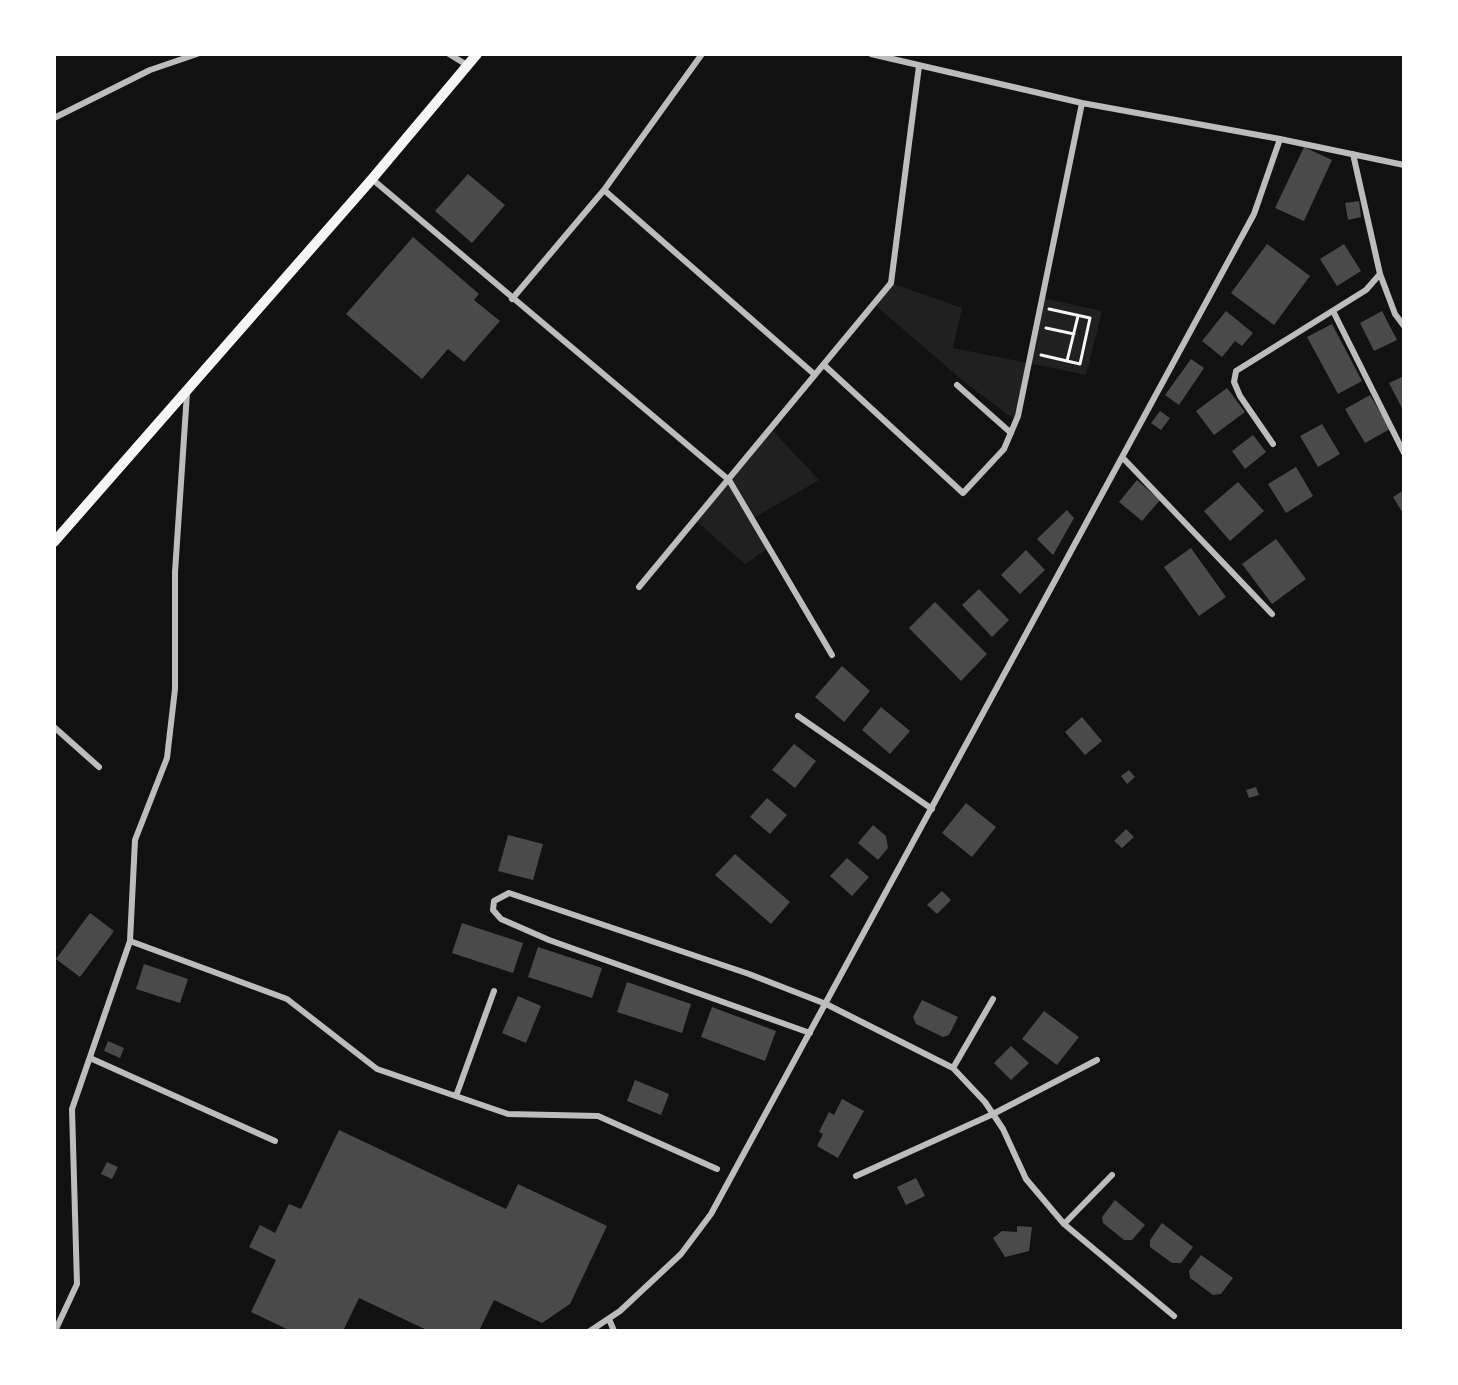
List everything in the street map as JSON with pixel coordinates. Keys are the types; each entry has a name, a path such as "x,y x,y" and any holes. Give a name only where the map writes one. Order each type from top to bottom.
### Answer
{"main road":[{"path":"54,542 188,386 372,179 477,54"}],"street":[{"path":"54,118 150,70 197,54"},
{"path":"449,54 467,65"},
{"path":"512,299 603,189 702,54"},
{"path":"871,54 1082,103 1280,138 1404,165"},
{"path":"639,587 891,283 918,66"},
{"path":"824,365 963,493 1004,448 1018,416 1082,103"},
{"path":"590,1331 609,1319 681,1254 711,1214 1254,214 1280,138"},
{"path":"1353,154 1380,274 1395,314 1404,326"},
{"path":"372,179 729,480 832,655"},
{"path":"603,189 814,374"},
{"path":"1273,444 1240,396 1234,382 1236,371 1366,290 1380,274"},
{"path":"1333,310 1404,453"},
{"path":"957,385 1011,433"},
{"path":"56,1331 77,1284 72,1109 130,941 135,840 167,758 175,689 175,572 188,386"},
{"path":"1123,458 1272,614"},
{"path":"798,716 932,809"},
{"path":"54,727 99,767"},
{"path":"810,1033 549,940 501,919 493,910 494,901 509,892 749,974 826,1004 953,1068 993,1114 1026,1179 1064,1224 1174,1316"},
{"path":"130,941 287,999 377,1069 508,1114 598,1116 717,1169"},
{"path":"456,1096 494,991"},
{"path":"953,1068 993,999"},
{"path":"90,1058 275,1141"},
{"path":"856,1176 993,1114 1097,1060"},
{"path":"1064,1224 1112,1175"},
{"path":"609,1319 614,1331"}],"path":[{"path":"1030,352 1080,364 1090,318 1040,307"},
{"path":"1067,361 1078,315"},
{"path":"1036,326 1074,334"}],"shaded area":[{"path":"891,283 962,308 953,348 1028,363 1042,298 1102,311 1086,375 1029,363 1016,419 1011,417 962,380 875,305"},
{"path":"771,429 819,480 752,519 769,548 745,564 695,520"}],"building":[{"path":"1304,147 1332,160 1304,221 1275,208"},
{"path":"468,174 505,205 472,243 435,211"},
{"path":"1359,201 1361,217 1348,220 1345,203"},
{"path":"413,237 479,294 474,300 500,321 464,362 448,349 422,379 346,314"},
{"path":"1267,244 1310,276 1274,325 1231,293"},
{"path":"1344,244 1361,271 1337,286 1320,259"},
{"path":"1226,311 1253,333 1242,346 1235,341 1222,357 1202,341"},
{"path":"1382,311 1397,340 1374,351 1360,323"},
{"path":"1332,324 1362,381 1338,394 1307,337"},
{"path":"1191,359 1204,368 1179,405 1165,395"},
{"path":"1404,376 1404,412 1389,383"},
{"path":"1227,388 1245,412 1214,435 1196,411"},
{"path":"1370,395 1390,429 1365,443 1345,409"},
{"path":"1160,411 1170,418 1161,430 1151,423"},
{"path":"1322,424 1340,454 1318,467 1300,436"},
{"path":"1253,435 1266,452 1245,469 1232,451"},
{"path":"1296,467 1313,496 1286,513 1268,484"},
{"path":"1137,480 1160,500 1142,521 1119,502"},
{"path":"1238,482 1264,511 1230,541 1204,511"},
{"path":"1404,490 1404,515 1393,497"},
{"path":"1067,510 1074,518 1053,555 1037,539"},
{"path":"1276,539 1306,579 1272,604 1242,564"},
{"path":"1191,548 1226,597 1199,616 1164,567"},
{"path":"1026,550 1045,570 1020,594 1001,575"},
{"path":"979,589 1009,620 992,637 962,605"},
{"path":"935,602 987,654 961,681 909,628"},
{"path":"842,666 870,691 844,722 815,697"},
{"path":"881,707 910,731 890,754 862,730"},
{"path":"1082,717 1102,741 1085,755 1065,732"},
{"path":"794,744 816,761 795,788 772,770"},
{"path":"1129,770 1135,777 1127,784 1121,776"},
{"path":"1256,787 1259,795 1249,798 1246,790"},
{"path":"767,798 787,815 770,834 750,817"},
{"path":"966,803 996,827 972,857 942,833"},
{"path":"873,825 886,836 888,848 878,860 858,843"},
{"path":"1126,829 1134,837 1122,848 1114,841"},
{"path":"508,835 543,844 533,880 498,871"},
{"path":"735,854 790,902 771,924 715,875"},
{"path":"847,858 869,877 852,896 830,876"},
{"path":"942,891 951,900 937,914 927,905"},
{"path":"90,913 114,931 80,977 56,959"},
{"path":"462,923 523,943 513,973 452,953"},
{"path":"538,947 602,968 592,998 528,977"},
{"path":"144,964 188,979 180,1003 136,989"},
{"path":"627,982 691,1004 682,1033 617,1012"},
{"path":"518,996 541,1006 526,1043 502,1033"},
{"path":"922,1000 958,1017 949,1035 943,1037 916,1024 913,1017"},
{"path":"712,1007 776,1031 765,1061 701,1037"},
{"path":"1044,1011 1079,1037 1057,1065 1022,1039"},
{"path":"108,1041 124,1048 120,1058 104,1051"},
{"path":"1011,1046 1029,1063 1011,1080 994,1063"},
{"path":"635,1080 669,1094 661,1115 627,1101"},
{"path":"842,1099 864,1111 838,1158 817,1146 823,1134 819,1132 829,1112 834,1115"},
{"path":"339,1130 506,1209 518,1184 607,1226 570,1304 542,1323 494,1300 479,1331 429,1331 359,1298 343,1331 291,1331 251,1312 276,1260 249,1247 260,1225 275,1233 289,1204 301,1209"},
{"path":"107,1162 118,1167 112,1179 101,1174"},
{"path":"916,1178 925,1196 906,1205 897,1187"},
{"path":"1115,1200 1145,1225 1132,1240 1124,1240 1103,1223 1102,1217"},
{"path":"1162,1223 1193,1247 1181,1263 1172,1263 1150,1247 1150,1240"},
{"path":"1017,1226 1032,1227 1029,1251 1005,1257 993,1238 1002,1231 1017,1232"},
{"path":"1201,1255 1233,1278 1221,1294 1213,1295 1190,1278 1189,1271"}]}
